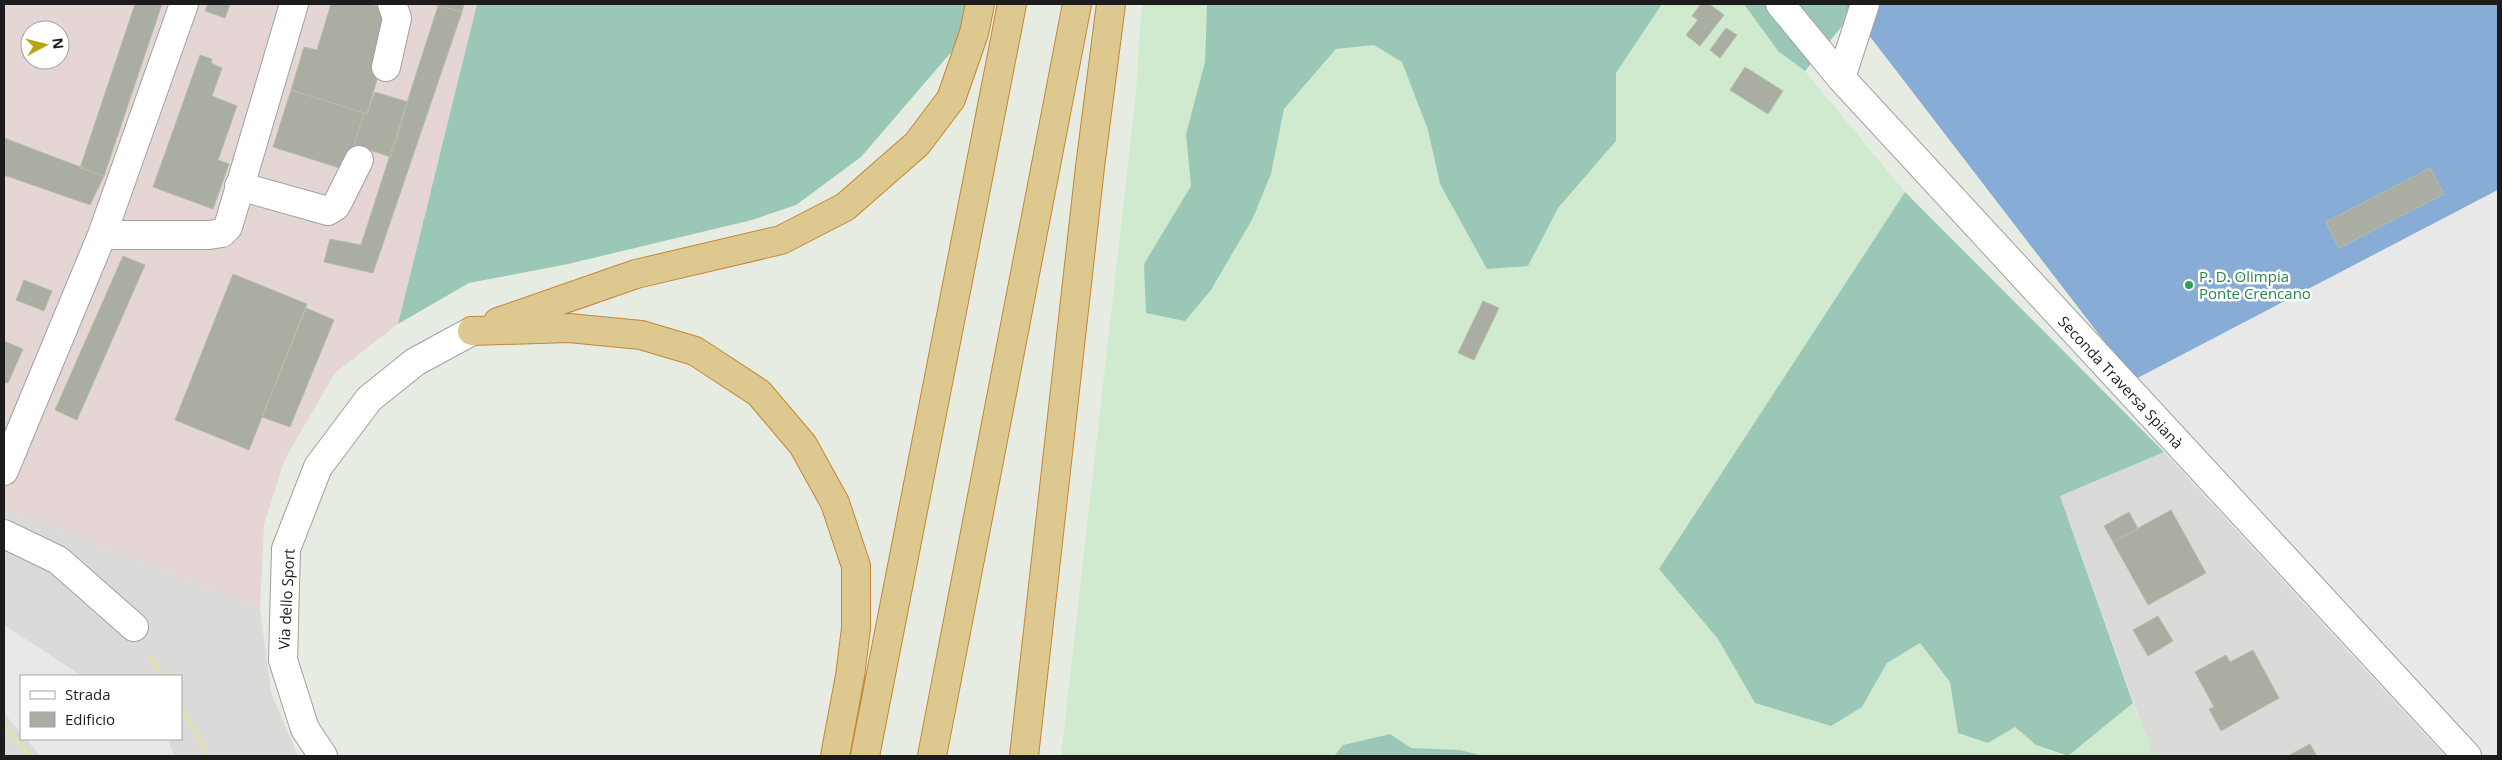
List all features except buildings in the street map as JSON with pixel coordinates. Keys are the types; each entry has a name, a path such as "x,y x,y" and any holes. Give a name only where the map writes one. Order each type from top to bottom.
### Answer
{"highway":[{"path":"472,331 636,274 781,240 845,207 917,144 951,99 974,33 980,4"},
{"path":"865,756 1012,4"},
{"path":"932,756 1077,4"},
{"path":"1024,756 1090,167 1111,4"},
{"path":"472,331 569,328 641,336 695,351 759,393 803,445 835,503 856,566 856,628 850,676 835,756"}],"street":[{"path":"4,471 102,235 184,4"},
{"path":"102,235 209,236 222,233 228,227 294,4"},
{"path":"386,67 397,18 392,4"},
{"name":"Seconda Traversa Spianà","path":"1780,4 1841,78 2467,756"},
{"path":"1841,78 1865,4"},
{"path":"239,186 328,211 339,201 359,160"},
{"name":"Via dello Sport","path":"323,756 305,729 283,660 286,549 318,468 368,399 415,362 472,331"},
{"path":"4,534 58,560 134,627"}],"path":[{"path":"182,710 209,756"},
{"path":"4,726 30,756"}],"shaded area":[{"path":"4,4 477,4 398,324 335,373 285,459 264,524 260,609 4,508"},
{"name":"P. D. Olimpia Ponte Crencano","path":"1845,4 2498,4 2498,190 2134,380"},
{"path":"2498,190 2498,756 2493,756 2134,380"},
{"path":"2164,452 2445,756 2153,756 2060,496"},
{"path":"4,508 260,609 271,692 298,756 4,756"},
{"path":"4,625 80,675 20,675 20,732 4,713"},
{"path":"27,740 168,740 174,756 41,756"}],"green space":[{"path":"477,4 971,4 966,35 861,157 796,205 752,220 568,264 469,283 398,324"},
{"path":"1143,4 1207,4 1205,62 1186,134 1191,186 1144,265 1211,290 1253,218 1271,174 1284,109 1336,49 1374,45 1402,61 1428,130 1440,184 1528,266 1558,208 1616,141 1616,73 1662,4 1744,4 1778,51 1805,71 1905,192 1659,569 1718,639 1755,703 1862,707 1887,663 1920,643 1950,682 1958,733 1988,743 2015,727 2036,745 2063,756 1484,756 1460,750 1411,748 1390,734 1343,745 1334,756 1061,756 1136,93"},
{"path":"1207,4 1662,4 1616,73 1616,141 1558,208 1528,266 1487,269 1440,184 1428,130 1402,62 1374,45 1336,49 1284,109 1271,174 1253,218 1211,290 1185,321 1146,313 1144,264 1191,186 1186,134 1205,62"},
{"path":"1744,4 1845,4 1853,13 1805,71 1778,51"},
{"path":"1905,192 2164,452 2060,496 2133,703 2068,756 2036,745 2015,727 1988,743 1958,733 1950,682 1920,643 1887,663 1862,707 1831,726 1755,703 1718,639 1659,569"},
{"path":"2133,703 2153,756 2068,756"},
{"path":"1390,734 1411,748 1460,750 1484,756 1334,756 1343,745"}],"place":[{"name":"P. D. Olimpia Ponte Crencano","path":"2189,285"}]}
